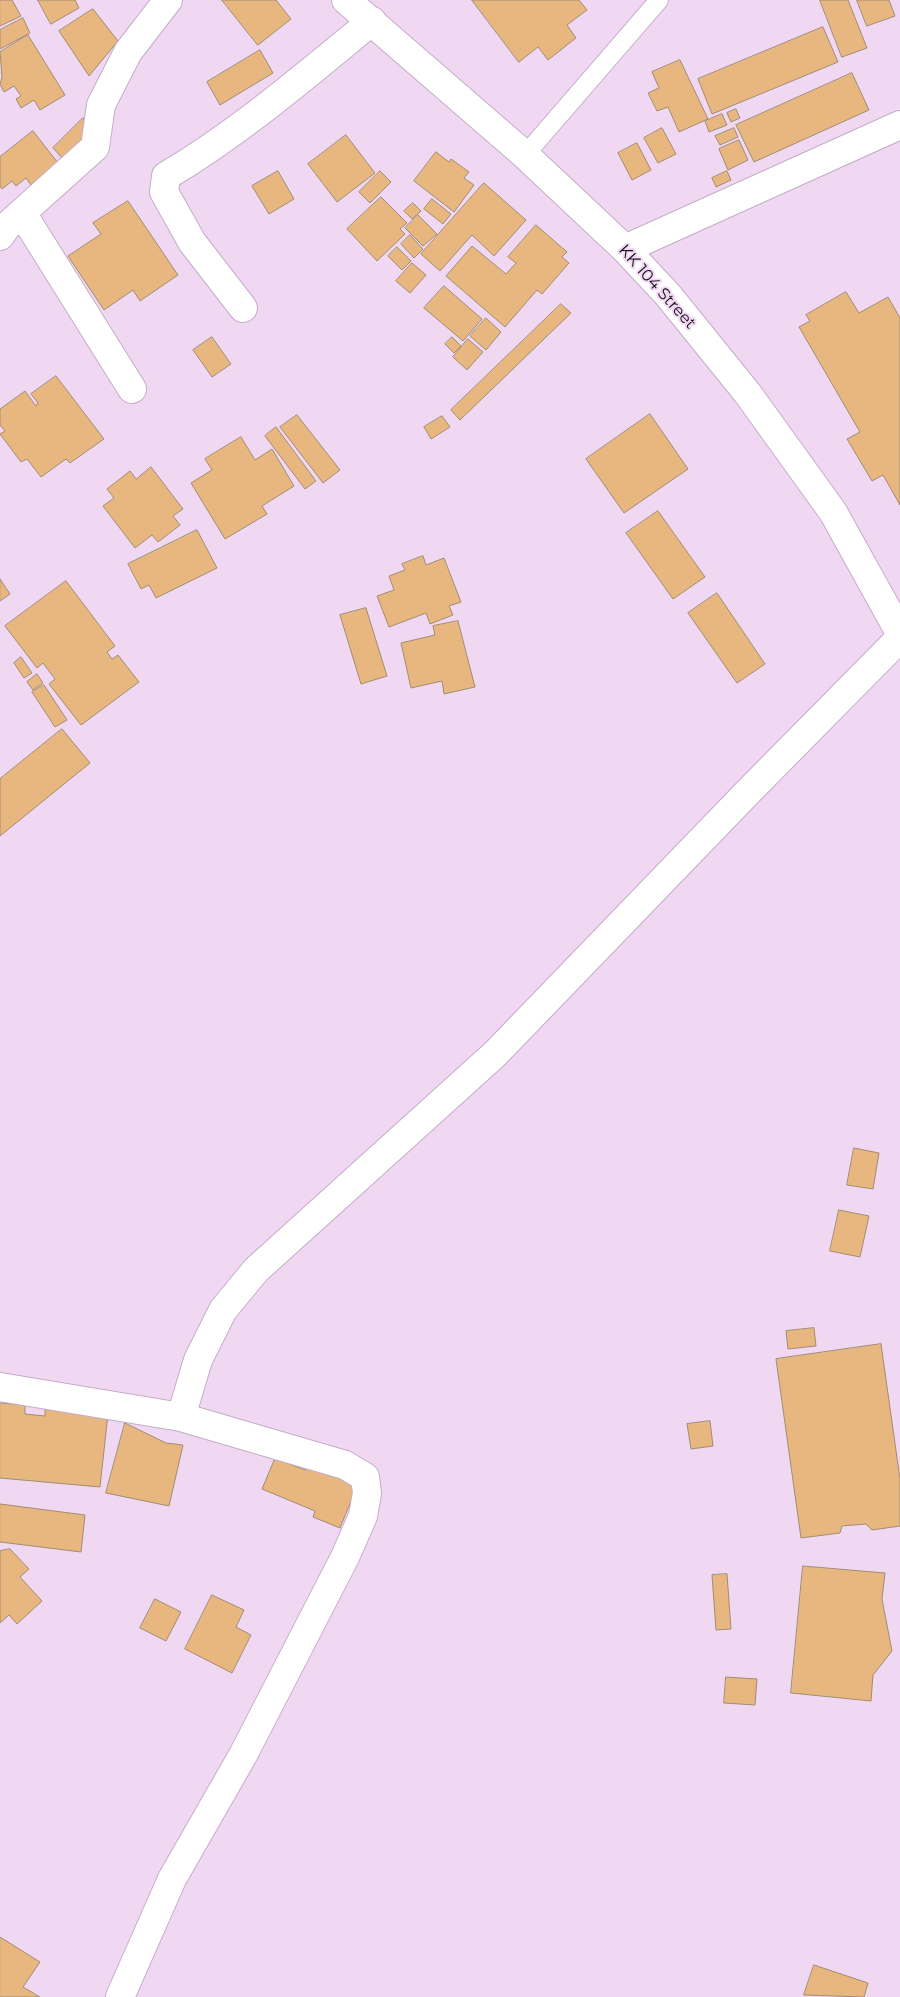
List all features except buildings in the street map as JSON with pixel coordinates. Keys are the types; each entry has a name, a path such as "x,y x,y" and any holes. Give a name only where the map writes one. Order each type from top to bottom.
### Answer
{"street":[{"path":"132,390 7,223 95,147 102,104 128,52 168,0"},
{"name":"KK 104 Street","path":"346,0 525,155 625,249 668,295 748,394 833,512 900,633"},
{"path":"243,308 192,242 164,192 166,176 207,152 250,120 372,22"},
{"path":"625,249 900,125"},
{"path":"181,1417 187,1390 198,1360 223,1310 256,1270 495,1054 746,793 900,638"},
{"path":"0,1387 181,1417 344,1465 365,1477 367,1493 363,1516 345,1557 243,1755 172,1879 120,1997"}],"lane":[{"path":"525,155 659,0"}]}
